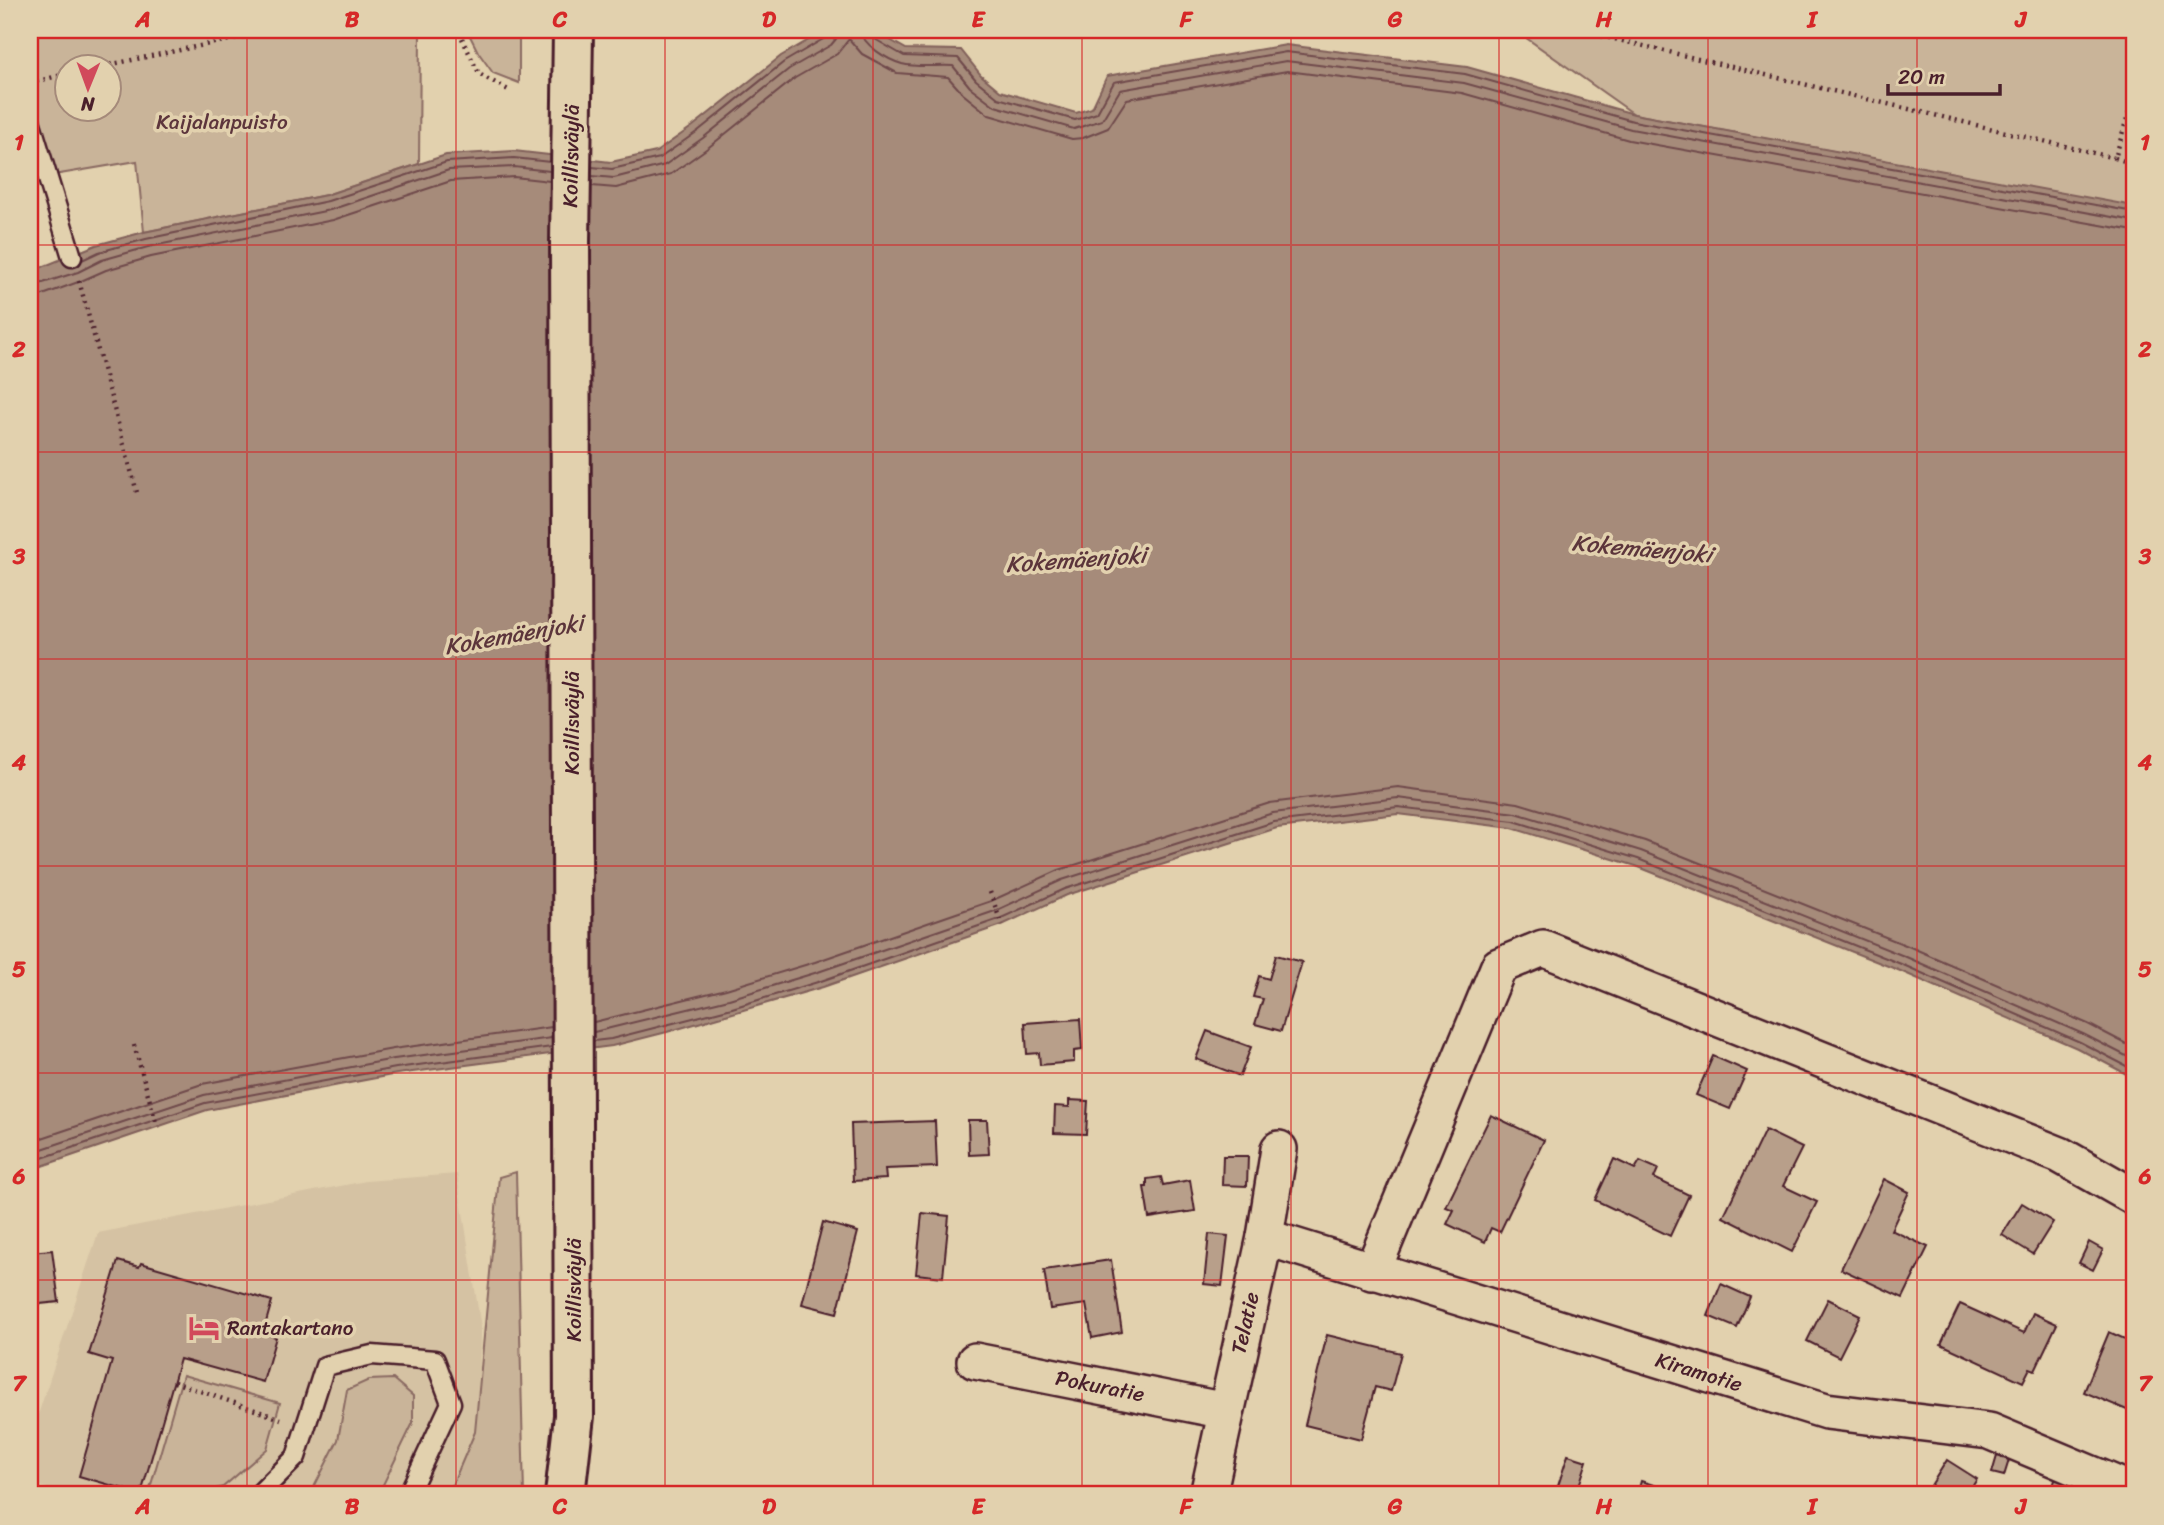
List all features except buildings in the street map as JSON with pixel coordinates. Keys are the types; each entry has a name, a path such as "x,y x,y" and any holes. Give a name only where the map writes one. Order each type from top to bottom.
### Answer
{"main road":[{"name":"Koillisväylä","path":"565,1495 574,1416 569,241 573,41"},
{"name":"Koillisväylä","path":"574,1416 588,1495"}],"street":[{"path":"1372,1272 1500,966 1543,948 2060,1155 2134,1197"},
{"name":"Telatie","path":"1208,1495 1265,1237 1279,1149"},
{"name":"Kiramotie","path":"1265,1237 1826,1411 1989,1431 2134,1492"},
{"name":"Pokuratie","path":"975,1361 1226,1411"}],"lane":[{"path":"30,120 72,257"},
{"path":"258,1495 296,1457 325,1366 372,1355 435,1360 451,1403 408,1495"}],"path":[{"path":"122,62 277,30"},
{"path":"451,30 461,36 480,74 510,91"},
{"path":"1560,30 1588,33 2134,164"},
{"path":"30,83 52,78"},
{"path":"2115,158 2134,95"},
{"path":"72,257 138,496"},
{"path":"990,892 1002,925"},
{"path":"134,1045 157,1126"},
{"path":"174,1382 305,1428"}],"shaded area":[{"path":"457,1174 481,1328 474,1495 46,1495 46,1488 30,1484 30,1439 98,1233 366,1181"}],"green space":[{"name":"Kaijalanpuisto","path":"30,30 420,30 419,164 326,195 144,232 137,161 30,179"},
{"path":"467,30 519,30 519,83 493,73"},
{"path":"1515,30 2134,30 2134,207 1634,114"},
{"path":"516,1172 524,1495 448,1495 475,1432 499,1177"},
{"path":"183,1375 280,1403 267,1449 223,1487 192,1495 148,1495"},
{"path":"393,1379 413,1396 413,1423 380,1491 376,1495 310,1495 338,1440 347,1390 369,1380"}],"water":[{"name":"Kokemäenjoki","path":"826,30 876,32 906,49 961,50 981,75 1000,91 1076,113 1092,108 1107,76 1286,45 1467,67 1634,114 2134,206 2134,1078 2077,1048 1898,970 1636,866 1512,828 1398,814 1277,828 1067,895 1002,925 823,987 667,1032 612,1046 397,1074 207,1110 30,1170 30,272 96,245 144,232 326,195 446,155 514,151 611,162 656,152 781,56"}],"place":[{"name":"Rantakartano","path":"204,1328"}]}
